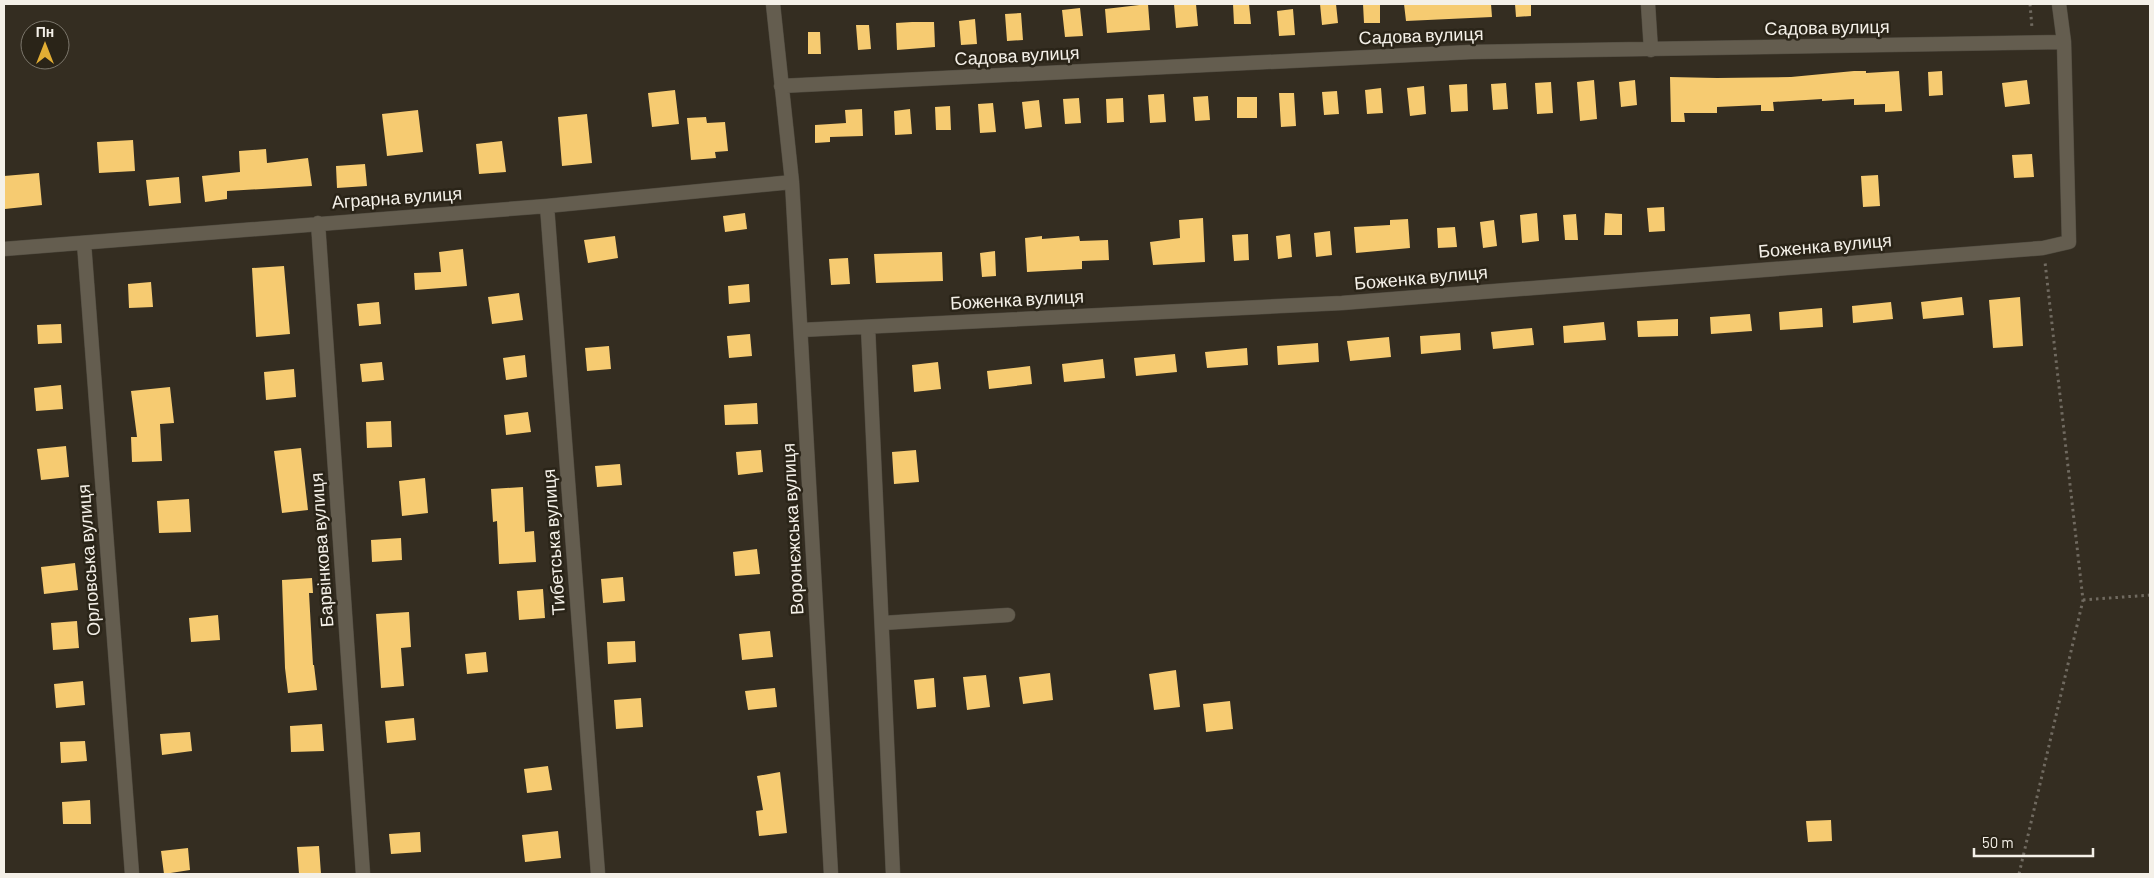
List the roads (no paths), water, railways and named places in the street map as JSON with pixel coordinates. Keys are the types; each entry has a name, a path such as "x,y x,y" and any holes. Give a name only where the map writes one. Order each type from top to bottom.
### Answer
{"street":[{"name":"Воронєжська вулиця","path":"773,4 792,182 831,874"},
{"path":"1648,4 1651,50"},
{"path":"2059,4 2064,42"},
{"name":"Садова вулиця","path":"781,86 1471,52 2064,42"},
{"name":"Боженка вулиця","path":"801,330 1342,303 2043,248 2069,242 2064,42"},
{"name":"Аграрна вулиця","path":"4,249 547,206 792,182"},
{"name":"Тибетська вулиця","path":"547,206 598,874"},
{"name":"Барвінкова вулиця","path":"318,223 363,874"},
{"name":"Орловська вулиця","path":"84,242 132,874"},
{"path":"868,327 893,874"},
{"path":"883,623 1008,615"}]}
